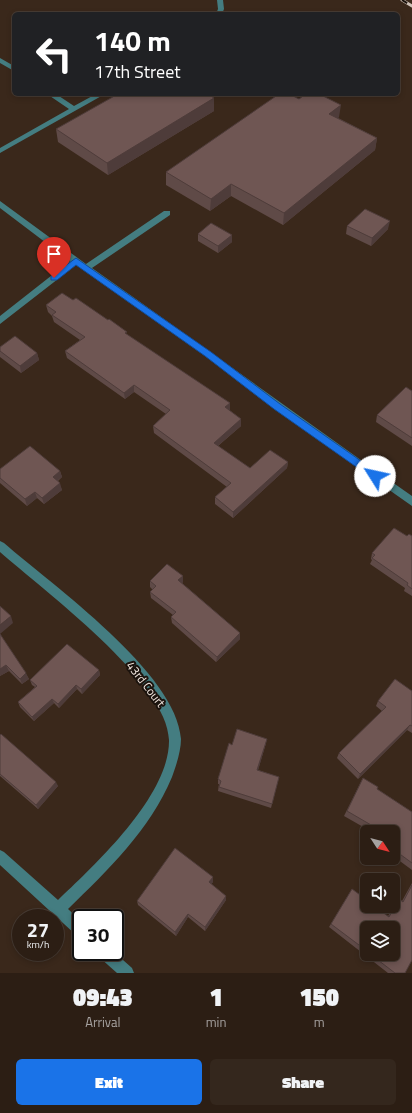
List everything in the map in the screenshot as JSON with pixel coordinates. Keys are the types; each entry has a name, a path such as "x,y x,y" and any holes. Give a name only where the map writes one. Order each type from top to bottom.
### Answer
{"street":[{"path":"220,0 220,12"},
{"path":"0,60 12,68"},
{"path":"54,96 74,109"},
{"path":"0,151 97,96"},
{"path":"0,204 76,261 208,354 277,406 412,502"},
{"path":"86,268 167,213"},
{"path":"0,321 76,261"},
{"name":"43rd Court","path":"0,546 114,644 149,685 168,712 175,739 169,770 157,795 139,822 94,874 58,909"},
{"path":"0,856 58,909"},
{"path":"64,914 72,922"},
{"path":"114,961 127,973"}],"building":[{"path":"114,96 211,96 214,98 107,163 56,129"},
{"path":"276,96 293,96 299,99 303,96 323,96 341,105 329,114 377,138 284,213 231,184 211,199 166,172"},
{"path":"365,209 390,221 372,238 347,226"},
{"path":"211,223 232,235 218,246 198,234"},
{"path":"62,293 73,300 76,298 108,320 109,319 127,332 125,333 230,403 225,407 241,419 214,443 250,468 270,450 288,462 233,512 215,497 231,483 153,426 170,410 134,385 124,393 65,351 85,337 52,315 56,312 46,305"},
{"path":"15,336 37,353 20,366 0,351 0,347"},
{"path":"406,387 412,391 412,438 377,415"},
{"path":"30,446 60,471 53,477 60,483 42,498 35,492 25,499 0,478 0,469"},
{"path":"394,528 407,536 409,534 412,536 412,589 407,585 408,583 372,558 375,555 372,553"},
{"path":"167,564 183,576 178,580 240,633 217,657 171,617 176,612 150,592 156,586 150,581"},
{"path":"0,606 11,616 0,625"},
{"path":"0,634 26,673 20,679 6,665 0,669"},
{"path":"67,644 99,670 81,689 76,685 58,704 52,699 32,717 18,702 37,686 30,680"},
{"path":"395,679 412,691 412,726 410,725 360,774 339,753 386,707 378,701"},
{"path":"237,729 267,739 257,770 279,777 272,804 219,787 221,781 218,779 229,743 232,745"},
{"path":"1,734 56,782 36,805 0,774"},
{"path":"363,778 412,812 412,863 400,854 400,825 371,825 347,811"},
{"path":"175,848 213,877 209,882 226,896 205,927 188,914 175,932 137,901"},
{"path":"412,885 412,960 405,973 395,973 379,961 400,961 400,921 360,921 360,946 331,924 352,889 360,895 360,913 384,913 389,917 391,913 400,913 400,900 403,902"}],"railway":[{"path":"402,0 412,6"}],"route":[{"path":"54,278 76,261 143,307 375,476"}]}
